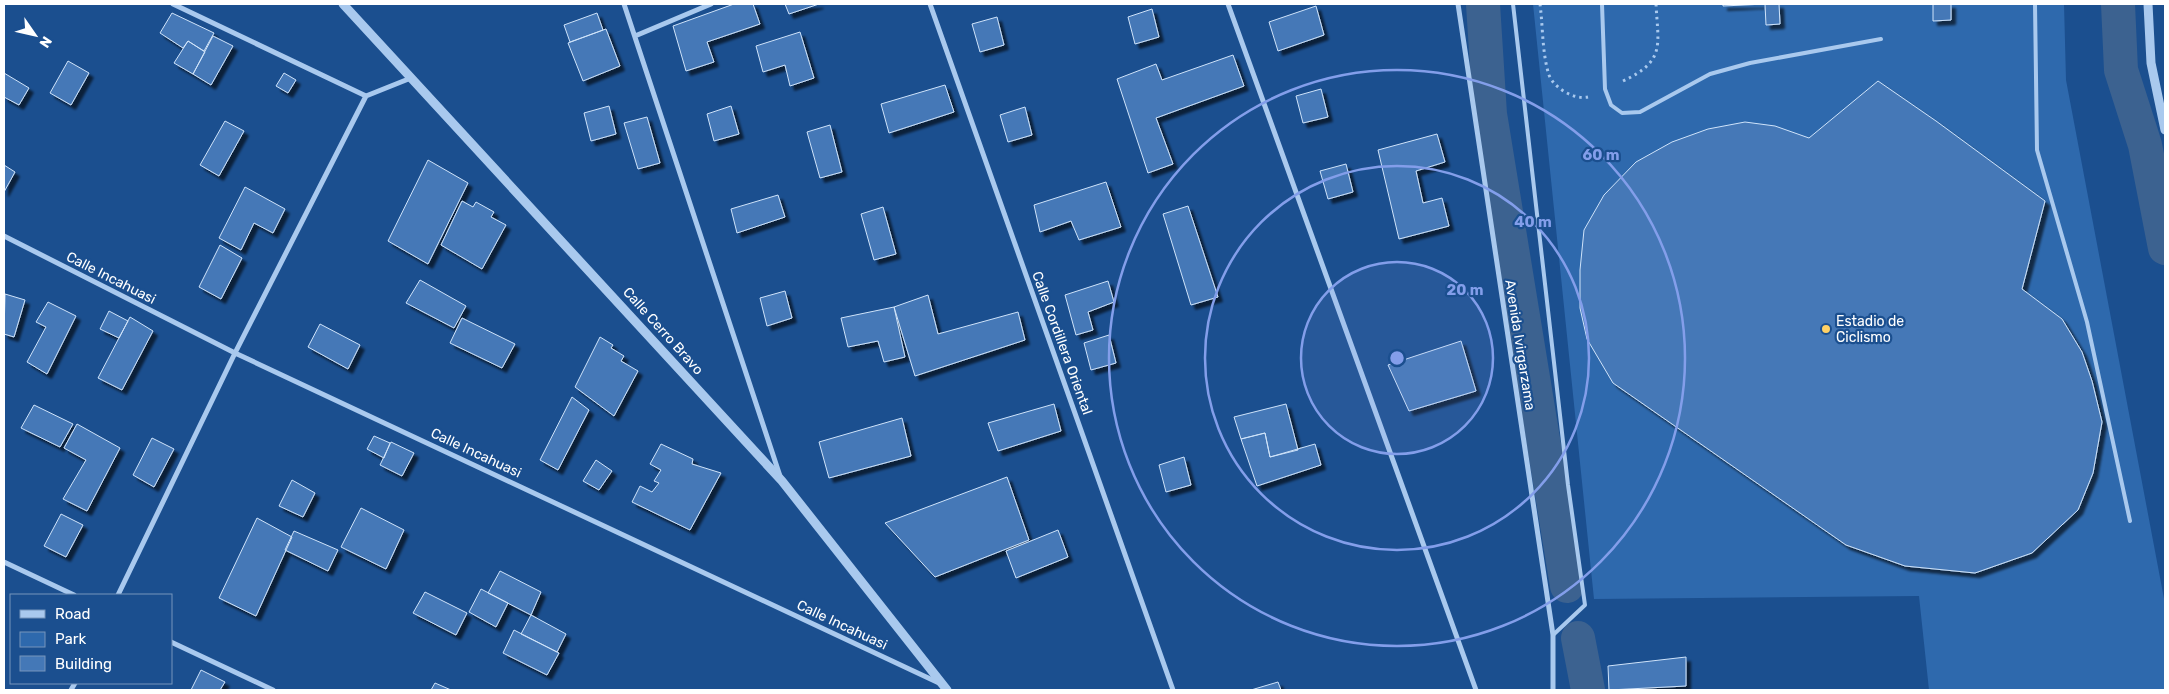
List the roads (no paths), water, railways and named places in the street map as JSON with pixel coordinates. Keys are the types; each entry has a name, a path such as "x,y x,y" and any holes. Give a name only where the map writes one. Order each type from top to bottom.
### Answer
{"street":[{"path":"173,4 366,96"},
{"name":"Calle Cerro Bravo","path":"343,4 782,481 944,687"},
{"path":"624,4 782,481"},
{"path":"635,36 711,4"},
{"name":"Calle Cordillera Oriental","path":"930,4 1173,690"},
{"path":"1228,4 1476,690"},
{"name":"Avenida Ivirgarzama","path":"1458,4 1553,635 1553,690"},
{"path":"2148,4 2151,63 2165,130"},
{"path":"118,594 235,353 366,96 412,78"},
{"name":"Calle Incahuasi","path":"4,236 235,353 944,687"},
{"path":"4,562 72,594"},
{"path":"172,642 273,690"}],"lane":[{"path":"1514,4 1568,485 1585,606 1553,635"},
{"path":"1602,4 1605,89 1611,104 1622,113 1640,112 1710,74 1750,63 1881,39"},
{"path":"2035,4 2037,150 2087,322 2130,522"}],"waterway":[{"path":"1483,4 1490,114 1567,586"},
{"path":"2118,4 2121,70 2145,145 2165,248"},
{"path":"1578,638 1588,690"}],"place":[{"name":"Estadio de Ciclismo","path":"1826,329"}]}
